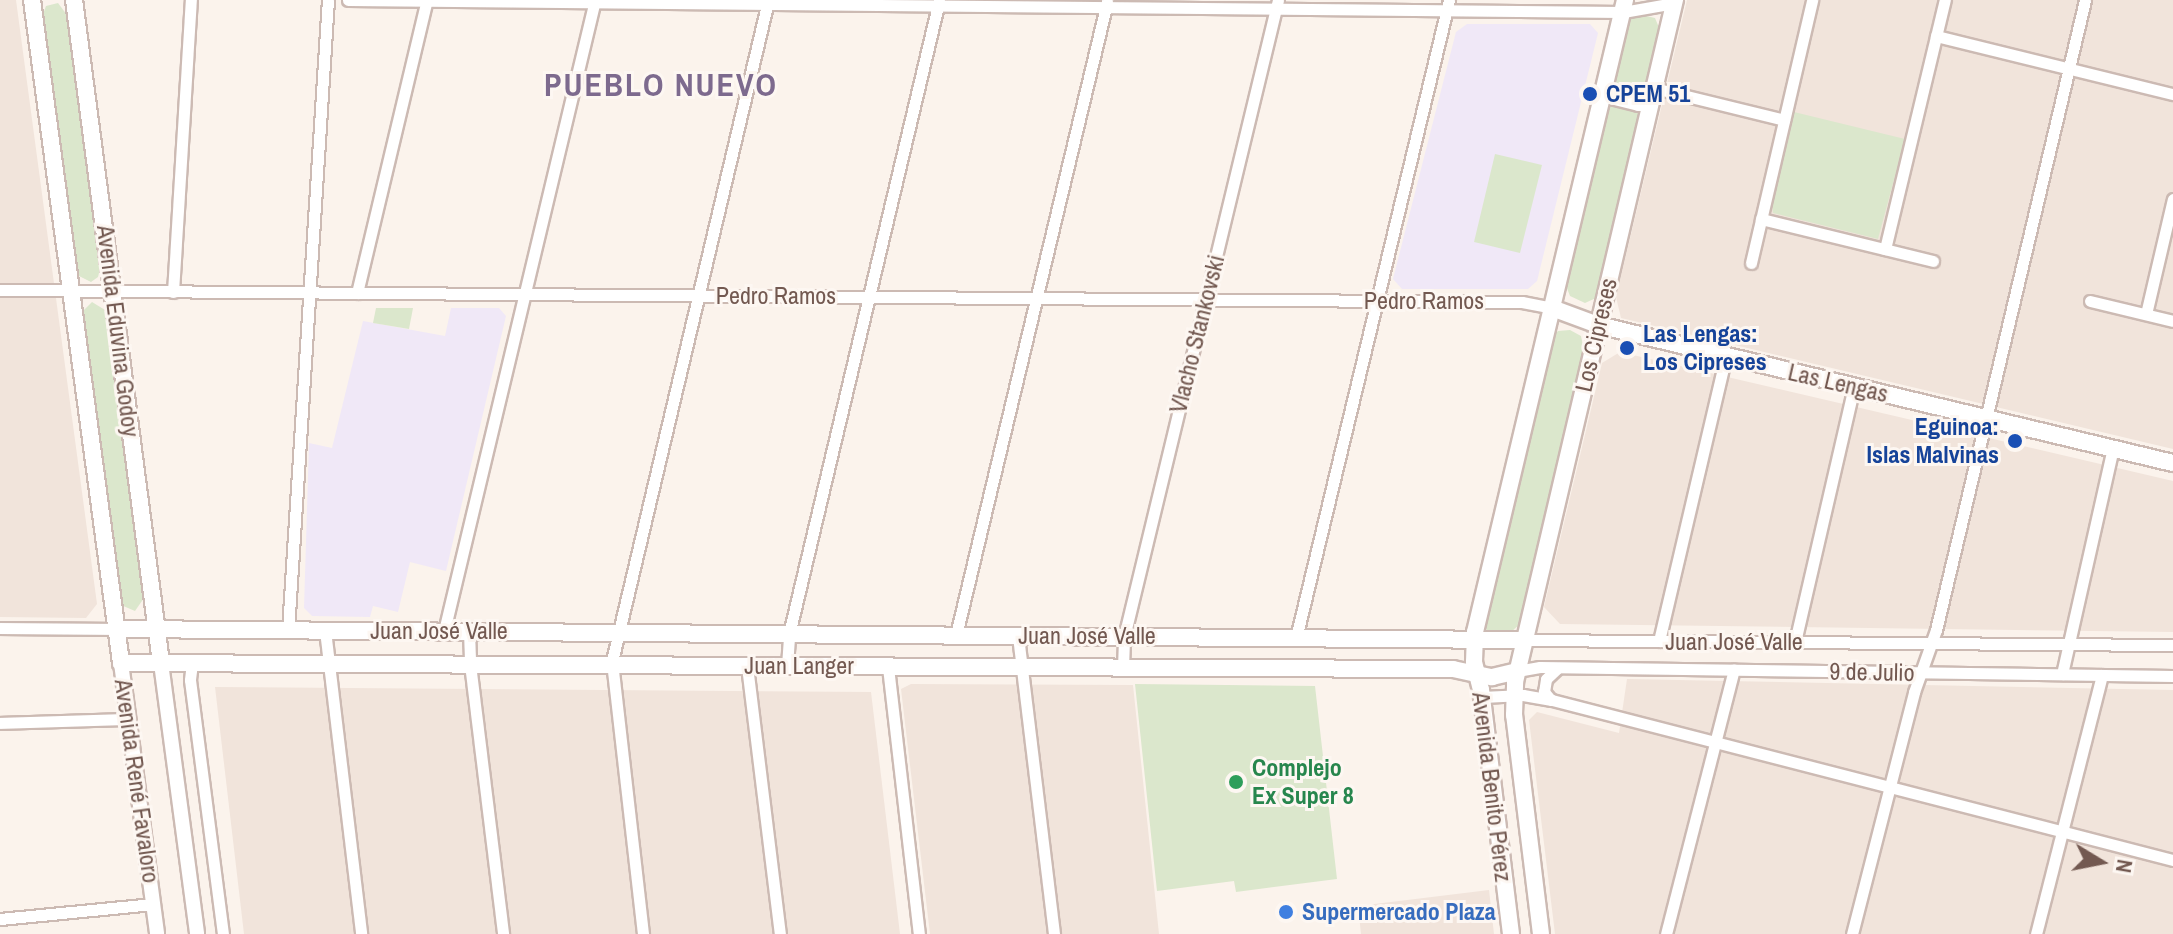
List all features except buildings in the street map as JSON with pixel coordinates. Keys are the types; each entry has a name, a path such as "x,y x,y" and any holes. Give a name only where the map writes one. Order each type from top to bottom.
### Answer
{"main road":[{"name":"Avenida Eduvina Godoy","path":"32,0 116,629"},
{"name":"Avenida Eduvina Godoy","path":"74,0 161,663"},
{"name":"Los Cipreses","path":"1517,671 1675,2"},
{"name":"Los Cipreses","path":"1474,640 1624,6"},
{"path":"1605,87 1611,96 1639,103 1647,103 1653,93"},
{"name":"Las Lengas","path":"1552,308 1598,325 2173,463"},
{"name":"Juan José Valle","path":"116,629 1523,640"},
{"name":"Avenida René Favaloro","path":"116,629 121,663"},
{"name":"Avenida Benito Pérez","path":"1474,640 1511,934"},
{"name":"Juan Langer","path":"121,663 470,664 613,658 747,666 1453,669 1477,673"},
{"name":"Avenida Benito Pérez","path":"1517,671 1514,695 1541,934"},
{"name":"9 de Julio","path":"1477,673 1498,677 1517,671"}],"street":[{"path":"173,292 191,0"},
{"path":"288,630 328,0"},
{"path":"348,0 1624,6 1675,2"},
{"path":"357,293 427,0"},
{"path":"1751,263 1812,0"},
{"path":"1885,249 1945,0"},
{"path":"1852,934 1920,672 1931,643 2085,0"},
{"path":"444,631 594,1"},
{"path":"643,934 613,658 768,2"},
{"path":"787,666 789,634 938,3"},
{"path":"956,635 1107,3"},
{"name":"Vlacho Stankovski","path":"1123,668 1124,637 1277,4"},
{"path":"1296,638 1448,5"},
{"path":"1936,36 2173,94"},
{"path":"1653,93 1784,120"},
{"path":"2146,314 2173,199"},
{"path":"1761,219 1933,261"},
{"name":"Pedro Ramos","path":"0,290 1527,302 1552,308"},
{"path":"2090,301 2173,321"},
{"path":"1659,641 1726,356"},
{"path":"1795,642 1854,387"},
{"path":"2062,674 2113,448"},
{"name":"Juan José Valle","path":"0,628 116,629"},
{"path":"325,630 361,934"},
{"path":"469,631 470,664 503,934"},
{"path":"1018,636 1054,934"},
{"name":"Juan José Valle","path":"1523,640 2173,645"},
{"name":"Avenida René Favaloro","path":"121,663 157,934"},
{"name":"Avenida René Favaloro","path":"161,663 197,934"},
{"path":"192,663 190,680 223,934"},
{"path":"747,666 780,934"},
{"path":"888,667 919,934"},
{"path":"1552,700 1544,692 1546,679 1558,668"},
{"name":"9 de Julio","path":"1517,671 1558,668 2173,676"},
{"path":"1666,934 1734,670"},
{"path":"2036,934 2102,675"},
{"path":"1482,697 1514,695 1552,700 2173,860"},
{"path":"0,723 128,719"},
{"path":"0,919 153,904"}],"shaded area":[{"path":"0,0 16,0 97,604 86,618 0,617"},
{"path":"1687,0 2173,0 2173,449 1621,318 1616,297"},
{"path":"1467,24 1590,24 1598,33 1537,281 1528,289 1402,289 1393,279 1456,32"},
{"path":"451,308 499,308 506,316 446,571 410,562 398,612 373,606 370,617 312,616 304,608 309,443 332,448 363,321 445,336"},
{"path":"1620,352 2173,481 2173,632 1560,624 1544,607 1602,363"},
{"path":"1627,679 2173,690 2173,934 1555,934 1529,720 1537,712 1619,733"},
{"path":"911,684 1133,685 1159,934 930,934 901,689"},
{"path":"215,687 871,692 900,934 244,934"},
{"path":"1489,890 1494,934 1361,934 1358,906"}],"green space":[{"path":"58,3 67,15 100,269 98,277 91,282 77,275 42,17 46,6"},
{"path":"1638,14 1655,18 1660,30 1645,93 1639,96 1616,90 1612,83 1628,20"},
{"path":"1609,100 1642,108 1596,298 1585,303 1570,296 1565,283"},
{"path":"1794,112 1905,139 1878,239 1773,213 1772,205"},
{"path":"1495,154 1542,165 1520,253 1474,242"},
{"path":"92,302 105,310 144,598 135,611 121,605 81,313"},
{"path":"376,308 413,308 409,329 373,323"},
{"path":"1570,330 1581,336 1584,351 1519,625 1511,632 1489,632 1484,627 1552,337 1558,331"},
{"name":"Complejo Ex Super 8","path":"1135,684 1315,686 1337,879 1236,892 1234,881 1157,891"}],"place":[{"name":"CPEM 51","path":"1590,94"},
{"name":"Las Lengas: Los Cipreses","path":"1627,348"},
{"name":"Eguinoa: Islas Malvinas","path":"2015,441"},
{"name":"Complejo Ex Super 8","path":"1236,782"},
{"name":"Supermercado Plaza","path":"1286,912"}],"district":[{"name":"PUEBLO NUEVO","path":"661,85"}]}
